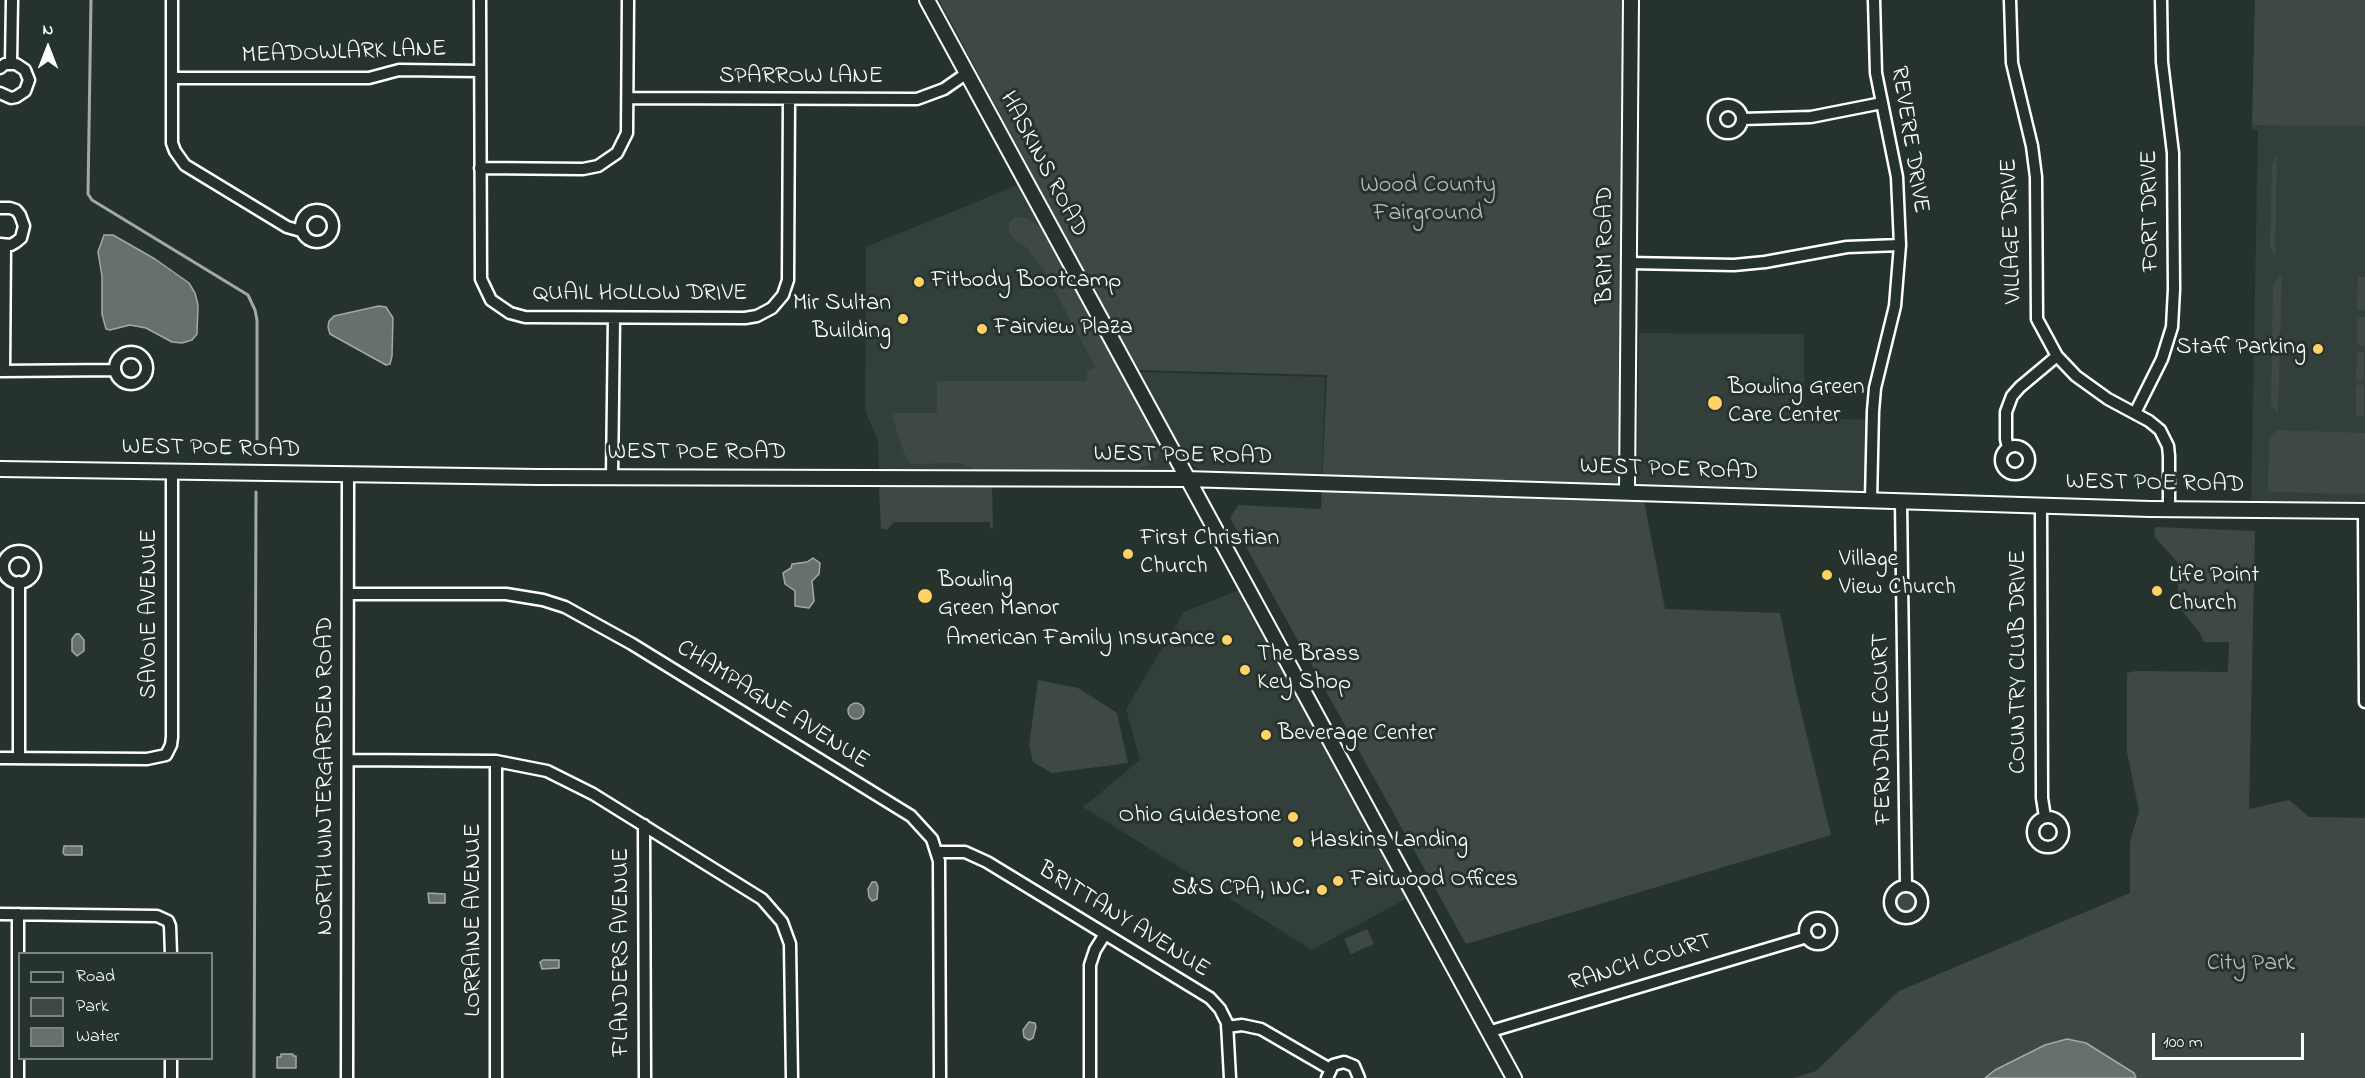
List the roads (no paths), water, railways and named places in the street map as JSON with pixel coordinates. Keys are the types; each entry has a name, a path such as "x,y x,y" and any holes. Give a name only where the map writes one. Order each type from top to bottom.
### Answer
{"main road":[{"name":"HASKINS ROAD","path":"927,0 1514,1078"},
{"name":"BRIM ROAD","path":"1627,491 1631,0"},
{"name":"WEST POE ROAD","path":"0,469 612,477 1186,479 1627,491 2041,506 2364,511"}],"street":[{"path":"11,63 12,0"},
{"path":"172,0 172,143 184,165 287,227 301,231"},
{"name":"QUAIL HOLLOW DRIVE","path":"480,0 481,279 491,300 503,310 518,316 745,318 765,312 778,302 788,280 790,259 789,99"},
{"path":"480,168 583,169 598,166 617,153 625,140 628,98 628,0"},
{"name":"REVERE DRIVE","path":"1871,500 1874,399 1895,306 1900,245 1897,177 1874,50 1874,0"},
{"name":"VILLAGE DRIVE","path":"2010,0 2012,63 2036,177 2036,308 2040,326 2057,356 2088,386 2149,421 2160,430 2168,446 2169,509"},
{"name":"FORT DRIVE","path":"2135,413 2165,351 2172,318 2173,153 2162,63 2161,0"},
{"path":"0,68 11,63 21,66 29,80 28,86 16,97 11,98 0,93"},
{"name":"MEADOWLARK LANE","path":"172,78 369,78 399,70 480,71"},
{"name":"SPARROW LANE","path":"628,98 917,99 944,89 967,74"},
{"path":"1742,119 1811,117 1882,104"},
{"path":"0,208 16,210 24,226 21,238 11,244 2,245 2,371 115,370"},
{"path":"1629,263 1734,265 1765,262 1847,247 1900,245"},
{"path":"612,477 614,318"},
{"path":"2008,448 2006,412 2012,396 2057,356"},
{"name":"SAVOIE AVENUE","path":"19,758 147,759 166,755 172,737 172,472"},
{"name":"NORTH WINTERGARDEN ROAD","path":"347,1078 348,474"},
{"name":"FERNDALE COURT","path":"1901,501 1906,885"},
{"name":"COUNTRY CLUB DRIVE","path":"2041,506 2042,798 2045,817"},
{"path":"2364,511 2365,702"},
{"path":"0,758 19,758 19,582"},
{"name":"CHAMPAGNE AVENUE","path":"348,594 506,594 543,600 565,607 632,644 911,816 932,839 937,852 940,881 940,1078"},
{"path":"348,760 496,761 547,771 584,789 762,899 782,922 789,941 792,1078"},
{"name":"LORRAINE AVENUE","path":"496,761 496,1078"},
{"name":"FLANDERS AVENUE","path":"644,825 645,1078"},
{"name":"BRITTANY AVENUE","path":"937,852 957,850 973,854 1210,998 1220,1009 1227,1027 1230,1078"},
{"path":"0,914 150,915 168,921 171,952"},
{"path":"18,914 18,1078"},
{"path":"1090,1078 1090,965 1095,950 1105,934"},
{"name":"RANCH COURT","path":"1488,1032 1807,937"},
{"path":"1227,1027 1242,1025 1261,1029 1328,1074 1338,1063 1349,1063 1358,1071 1359,1078"},
{"path":"171,1060 171,1078"}],"water":[{"path":"104,235 113,235 155,259 189,283 198,305 197,334 192,340 182,343 172,342 146,328 130,325 106,329 102,314 102,276 98,252"},
{"path":"379,306 386,307 393,318 392,356 390,364 386,365 330,334 328,327 329,321 334,316"},
{"path":"813,558 820,563 819,574 812,581 814,601 809,608 795,606 795,591 785,584 783,573 791,568 792,564 807,562"},
{"path":"76,634 84,640 84,651 77,656 72,651 72,639"},
{"path":"856,703 864,711 856,719 848,711"},
{"path":"64,846 82,846 82,855 65,855"},
{"path":"872,882 876,882 878,887 877,899 872,901 868,889"},
{"path":"428,893 445,894 445,903 429,903"},
{"path":"559,960 559,968 542,969 540,962"},
{"path":"1029,1022 1035,1023 1036,1027 1033,1038 1029,1040 1024,1037 1023,1030"},
{"path":"2067,1039 2086,1043 2134,1073 2136,1078 1985,1078 1995,1070 2045,1045"},
{"path":"281,1054 296,1056 296,1068 277,1068 277,1057 281,1057"}],"waterway":[{"path":"91,0 88,194 92,200 248,295 257,320 257,439"},
{"path":"254,1078 256,492"}],"place":[{"name":"Fitbody Bootcamp","path":"919,282"},
{"name":"Mir Sultan Building","path":"903,319"},
{"name":"Fairview Plaza","path":"982,329"},
{"name":"Staff Parking","path":"2318,349"},
{"name":"Bowling Green Care Center","path":"1715,403"},
{"name":"First Christian Church","path":"1128,554"},
{"name":"Village View Church","path":"1827,575"},
{"name":"Life Point Church","path":"2157,591"},
{"name":"Bowling Green Manor","path":"925,596"},
{"name":"American Family Insurance","path":"1227,640"},
{"name":"The Brass Key Shop","path":"1245,670"},
{"name":"Beverage Center","path":"1266,735"},
{"name":"Ohio Guidestone","path":"1293,817"},
{"name":"Haskins Landing","path":"1298,842"},
{"name":"Fairwood Offices","path":"1338,881"},
{"name":"S&S CPA, INC.","path":"1322,890"}],"park label":[{"name":"Wood County Fairground","path":"1428,201"},
{"name":"City Park","path":"2251,965"}]}
